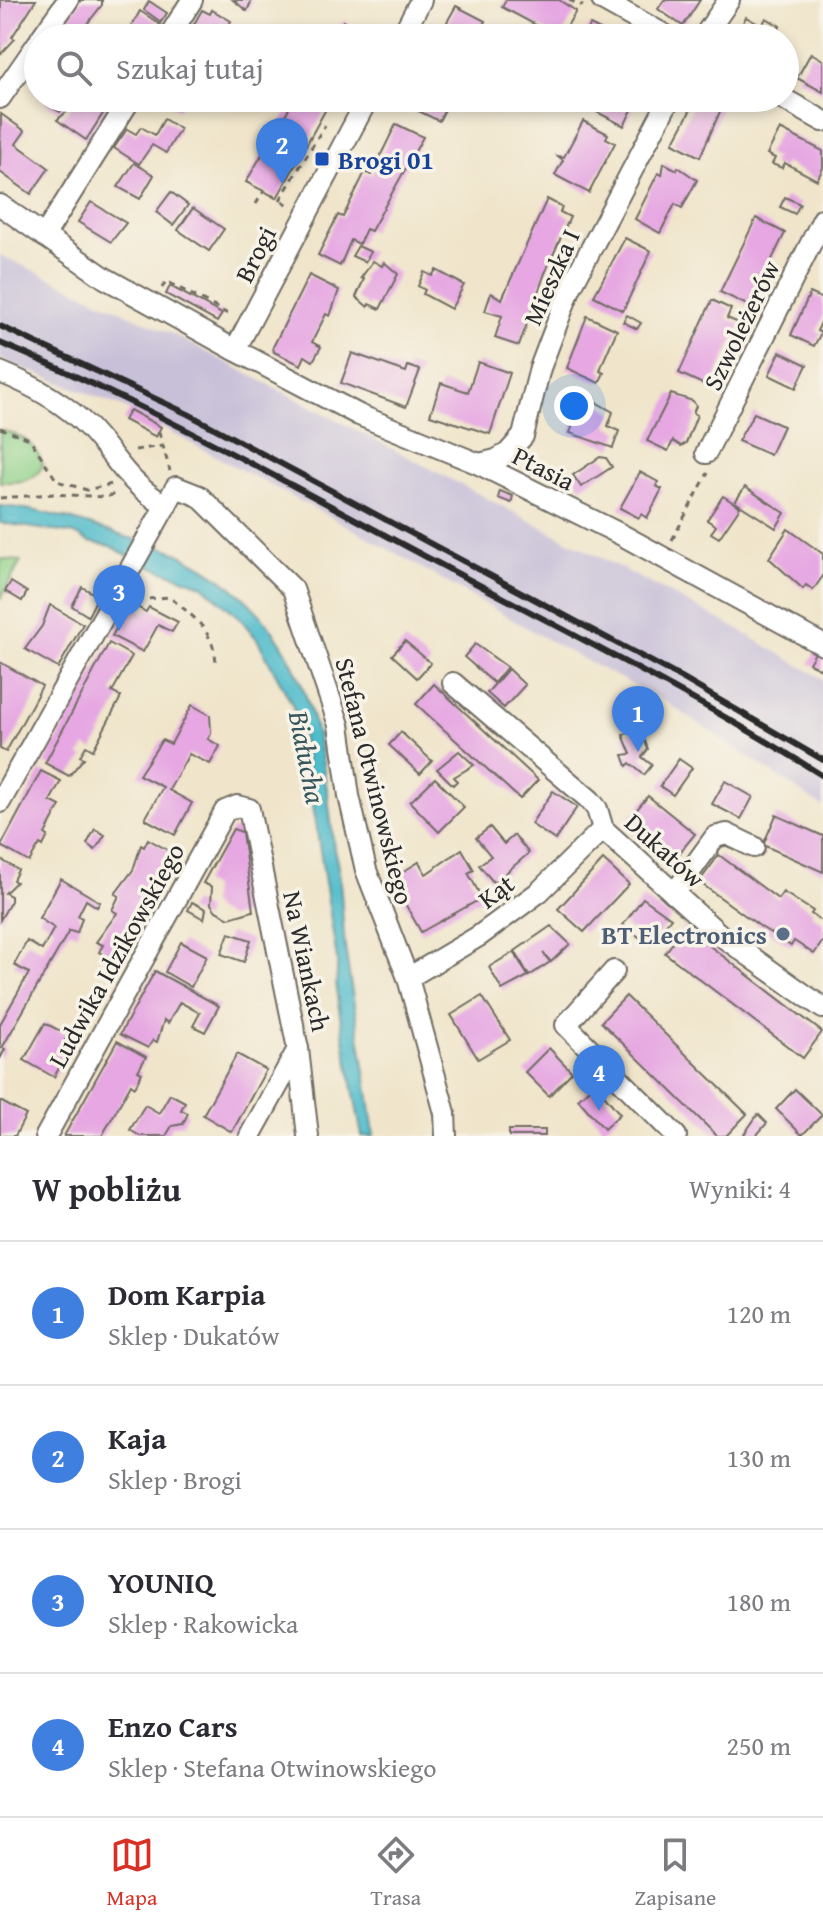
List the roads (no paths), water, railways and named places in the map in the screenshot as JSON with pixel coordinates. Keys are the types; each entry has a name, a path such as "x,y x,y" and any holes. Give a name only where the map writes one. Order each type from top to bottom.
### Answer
{"street":[{"path":"51,24 68,0"},
{"path":"177,24 192,0"},
{"path":"408,24 421,0"},
{"path":"713,24 729,0"},
{"path":"596,2 641,24"},
{"path":"0,98 24,63"},
{"path":"799,108 823,121"},
{"path":"44,236 122,112"},
{"name":"Brogi","path":"235,350 361,112"},
{"name":"Mieszka I","path":"479,464 508,453 523,436 540,368 570,289 663,112"},
{"name":"Ptasia","path":"0,205 126,290 235,350 359,415 479,464 663,558 823,645"},
{"name":"Szwoleżerów","path":"706,453 823,219"},
{"path":"0,372 71,412 105,446 132,482 163,511 130,594 115,595 0,802"},
{"name":"Stefana Otwinowskiego","path":"163,511 176,487 199,496 293,589 339,725 349,796 366,870 408,978 445,1113 446,1136"},
{"name":"Dukatów","path":"453,683 590,800 597,809 603,829 719,934 823,1008"},
{"name":"Na Wiankach","path":"237,806 249,809 298,1049 308,1136"},
{"name":"Ludwika Idzikowskiego","path":"46,1136 225,811 237,806"},
{"name":"Kąt","path":"408,978 479,936 539,892 603,829"},
{"path":"674,894 715,837 727,834 754,847"},
{"path":"614,971 566,1025 676,1136"},
{"path":"250,1136 298,1049"}],"water":[{"name":"Białucha","path":"0,506 63,517 170,550 215,575 250,604 277,637 297,673 322,756 339,871 345,947 374,1136 362,1136 349,1066 336,991 337,959 302,735 292,704 257,639 239,617 202,585 75,534 0,523"}],"railway":[{"path":"0,326 188,414 680,677 823,760"},
{"path":"0,343 110,392 272,474 678,691 823,776"}],"place":[{"name":"Brogi 01","path":"322,159"},
{"name":"Kaja","path":"282,184"},
{"name":"YOUNIQ","path":"119,631"},
{"name":"Dom Karpia","path":"638,752"},
{"name":"BT Electronics","path":"783,934"},
{"name":"Enzo Cars","path":"599,1111"}]}
